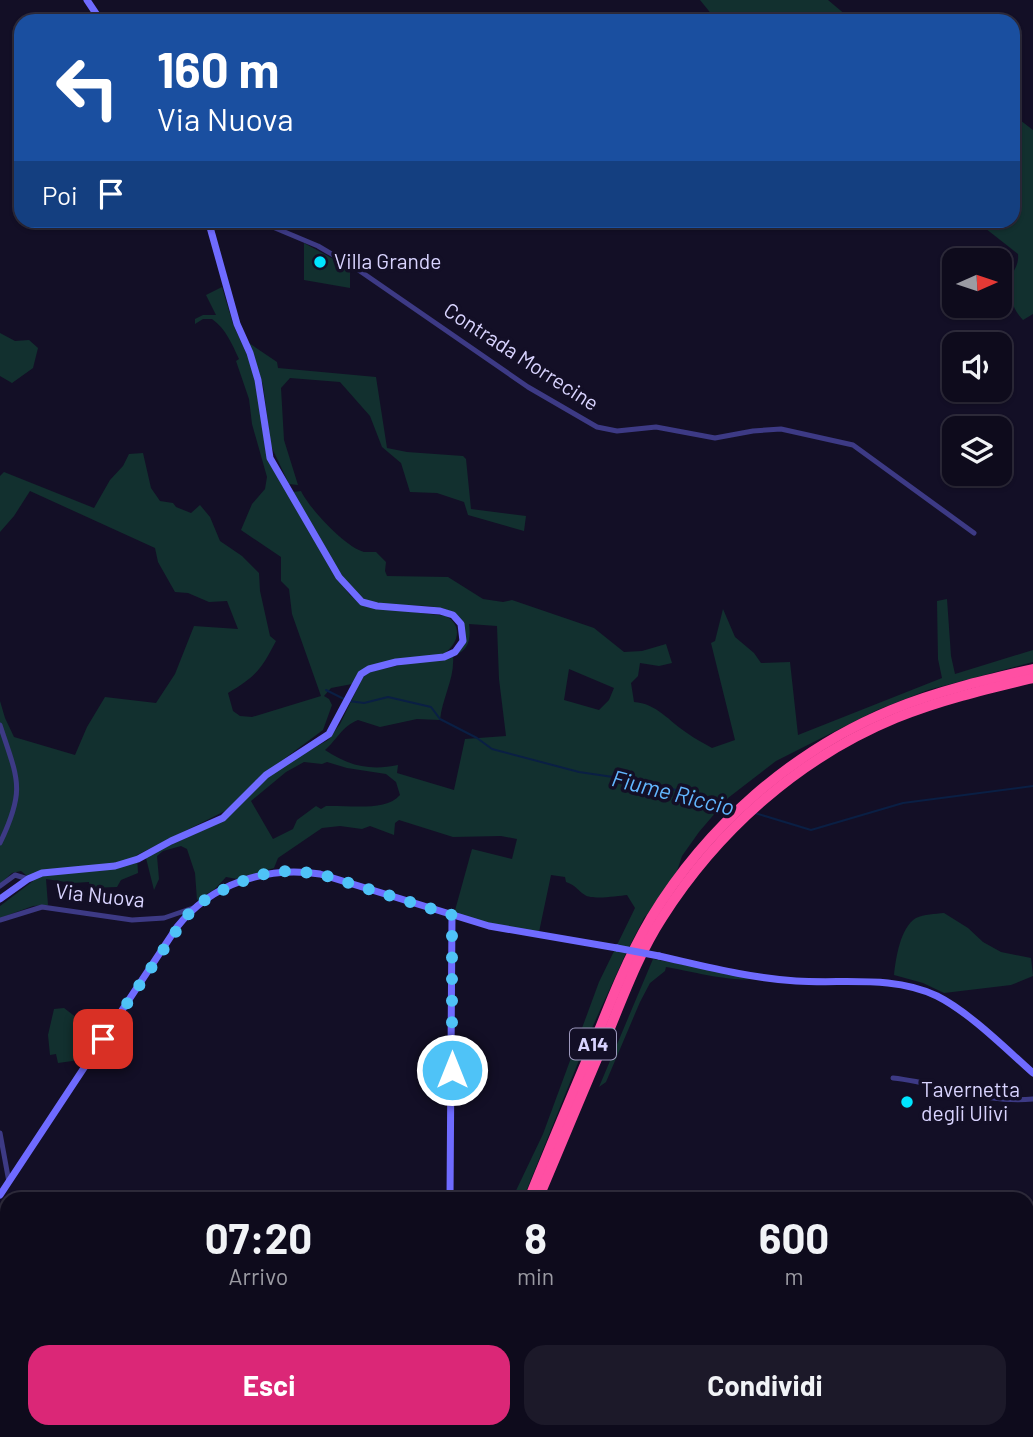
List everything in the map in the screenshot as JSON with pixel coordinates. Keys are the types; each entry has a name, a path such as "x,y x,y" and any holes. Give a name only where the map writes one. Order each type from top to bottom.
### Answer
{"highway":[{"name":"A14","path":"532,1192 624,971 645,929 732,829 763,800 833,744 942,696 1033,669"},
{"name":"A14","path":"962,691 1033,678"},
{"name":"A14","path":"541,1192 628,984 671,897"}],"street":[{"name":"Contrada Morrecine","path":"27,879 55,870 115,866 138,859 223,818 266,775 321,741 335,727 361,674 369,669 396,662 444,657 455,652 463,641 461,624 453,615 440,611 377,606 362,602 340,577 270,458 258,380 237,324 210,228"},
{"name":"Contrada Morrecine","path":"275,228 318,246 357,269 528,387 597,427 617,431 656,427 715,438 753,430 781,429 853,444 974,533"},
{"path":"0,725 16,772 18,792 13,816 0,844"},
{"name":"Via Nuova","path":"0,920 42,907 115,919 150,920 181,913 231,885 272,872 320,874 489,926 770,978 905,984 952,1005 1033,1073"},
{"path":"0,886 15,875 27,879"},
{"path":"0,899 27,879"},
{"name":"Via Nuova","path":"2,1192 177,927 196,906"},
{"path":"450,1192 452,915"},
{"path":"893,1078 922,1081 1002,1101 1033,1099"},
{"path":"0,1133 9,1182"}],"green space":[{"path":"700,0 828,0 845,14 711,14"},
{"path":"1020,120 1033,130 1033,314 1023,320 1012,301 1012,276 1018,254 985,228 1020,228"},
{"path":"304,243 350,268 350,288 304,280"},
{"path":"222,287 233,324 253,368 266,452 331,570 350,595 364,606 446,616 455,625 457,636 452,646 442,655 372,666 352,684 331,688 324,696 332,705 323,730 261,776 227,810 137,855 138,873 121,880 117,887 90,888 89,882 72,883 46,879 48,905 33,906 0,918 0,906 33,881 21,871 12,873 0,884 0,701 14,737 75,755 87,727 105,697 156,703 175,674 194,626 238,629 227,601 209,602 188,593 175,592 158,562 155,548 30,491 0,532 0,476 4,472 94,508 129,454 143,453 151,488 160,501 173,503 191,513 200,505 210,517 220,541 242,556 259,573 260,591 270,636 276,641 257,671 228,693 233,711 240,716 252,717 321,696 292,614 289,589 281,581 281,557 241,530 252,504 265,489 267,477 252,424 249,399 236,361 239,359 234,348 225,332 212,319 203,319 195,324 195,319 203,315 216,315 206,295"},
{"path":"0,333 15,341 29,340 38,348 33,368 12,383 0,376"},
{"path":"249,343 277,362 278,368 376,377 387,448 463,456 466,459 471,509 526,516 524,531 468,515 464,502 437,493 410,492 401,463 382,447 370,416 340,382 290,378 281,388 284,440 298,485 289,484 271,446 263,385"},
{"path":"301,491 319,516 347,543 364,552 376,552 386,562 387,576 448,577 483,599 503,602 512,600 594,628 624,652 642,651 666,644 672,663 659,666 640,663 638,676 631,683 634,702 656,709 712,748 735,740 711,643 715,641 723,609 735,637 754,653 761,663 790,662 798,735 942,678 938,659 937,601 947,599 955,674 1033,650 1033,662 928,690 877,710 776,761 728,798 682,856 677,871 644,918 592,1028 526,1192 515,1192 543,1134 599,982 635,908 627,895 588,896 566,882 565,877 551,875 539,932 454,914 472,849 512,859 517,839 501,836 453,837 399,820 395,823 394,835 370,826 362,829 340,826 322,828 278,858 274,868 237,879 226,877 215,889 197,900 195,873 187,849 181,846 163,851 157,856 159,879 154,890 146,858 221,822 267,778 328,740 340,724 363,677 370,672 458,652 463,622 454,613 430,606 386,605 361,597 353,590 325,549 293,492","holes":["469,624 497,626 499,679 506,736 465,739 454,790 397,773 398,765 360,766 325,750 343,730 358,720 380,727 417,719 440,720 452,672 453,656 466,648","569,669 614,688 609,700 599,710 564,700","304,762 327,762 386,774 396,782 400,795 376,806 326,806 321,809 316,806 297,820 293,829 273,839 251,801 286,772"]},
{"path":"944,913 1001,952 1031,958 1033,976 1011,985 944,993 923,983 894,975 906,929 916,918"},
{"path":"653,959 754,978 725,978 666,967 665,971 650,983 606,1082 599,1087"},
{"path":"64,1008 86,1025 101,1011 115,1019 87,1059 58,1063 56,1054 50,1055 48,1035 54,1009"}],"waterway":[{"name":"Fiume Riccio","path":"326,690 344,699"},
{"name":"Fiume Riccio","path":"349,701 364,703 388,697 431,707 440,719 492,749 579,772 647,782 737,807"},
{"name":"Fiume Riccio","path":"755,813 811,830 903,803 1033,786"}],"place":[{"name":"Villa Grande","path":"320,262"},
{"name":"Tavernetta degli Ulivi","path":"907,1102"}],"route":[{"path":"103,1039 177,927 196,906 231,885 250,878 272,872 304,872 348,881 452,915 452,1070"}]}
